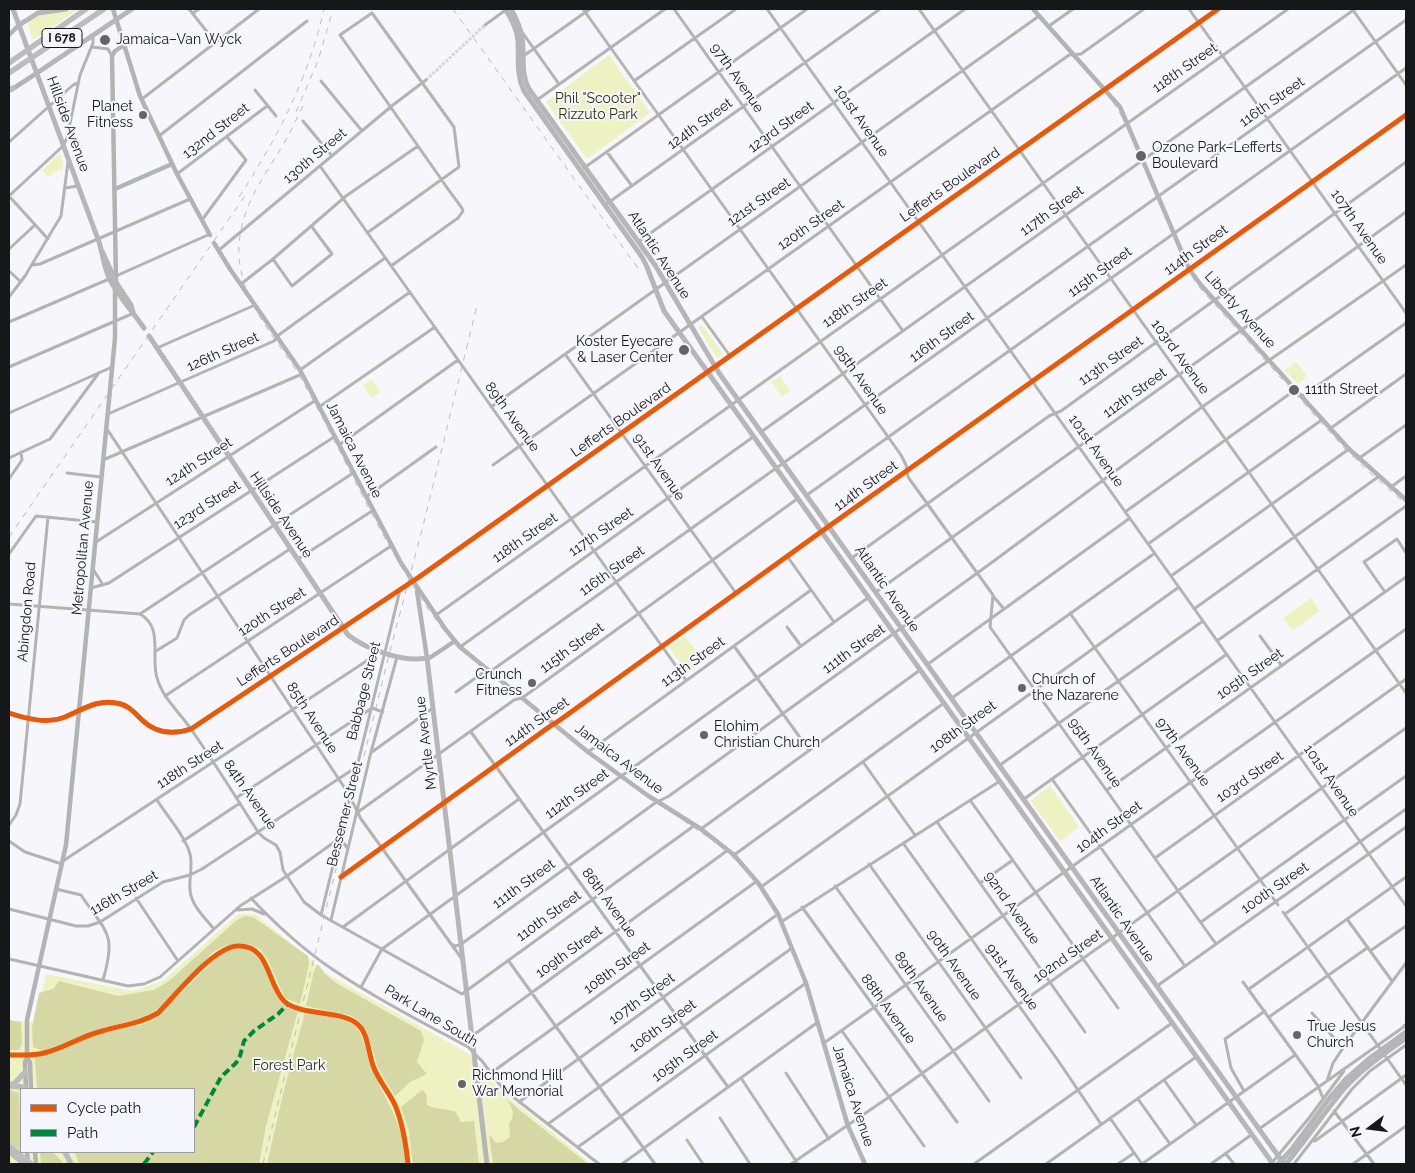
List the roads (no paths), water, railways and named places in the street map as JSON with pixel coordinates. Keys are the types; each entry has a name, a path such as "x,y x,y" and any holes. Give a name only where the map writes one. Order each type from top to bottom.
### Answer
{"highway":[{"name":"I 678","path":"9,63 86,9"},
{"name":"I 678","path":"9,75 104,9"},
{"path":"9,1086 15,1083 25,1072"},
{"path":"9,1086 24,1088"},
{"path":"9,1146 24,1162"},
{"path":"9,1151 24,1162"}],"main road":[{"name":"Hillside Avenue","path":"13,9 101,248 114,278 144,328"},
{"path":"9,35 33,15 43,11 66,9"},
{"path":"10,90 132,9"},
{"name":"Atlantic Avenue","path":"507,9 520,30 523,40 520,58"},
{"name":"Atlantic Avenue","path":"507,9 516,33 520,58 521,84 636,244 666,282 716,367 738,400 1258,1129 1285,1164"},
{"name":"Liberty Avenue","path":"1033,9 1120,106 1189,269 1214,300 1358,459 1406,500"},
{"name":"Lefferts Boulevard","path":"9,713 28,719 52,720 65,717 95,704 116,702 134,711 143,721 155,729 168,733 191,729 413,581 1218,9"},
{"path":"114,10 142,100 177,174 210,234"},
{"path":"114,278 112,56 115,51 124,45"},
{"name":"132nd Street","path":"114,188 172,164"},
{"name":"Jamaica Avenue","path":"214,243 301,372 391,546 428,606 455,641 620,777 701,829 728,850 757,881 778,914 793,948 806,983 848,1126 865,1164"},
{"name":"Atlantic Avenue","path":"636,244 648,267 664,311 1111,939 1274,1164"},
{"name":"Hillside Avenue","path":"101,248 109,263 115,288 128,308 134,313"},
{"path":"109,263 113,261 115,250"},
{"name":"Metropolitan Avenue","path":"26,1088 27,1020 66,844 107,429 115,321 115,288"},
{"name":"Hillside Avenue","path":"149,336 342,628 355,640 385,653 412,659 427,658"},
{"name":"Myrtle Avenue","path":"417,589 439,755 487,1164"},
{"path":"421,611 428,606"},
{"path":"427,658 431,658 455,641"},
{"path":"1285,1164 1344,1089 1406,1027"},
{"path":"1383,1051 1406,1038"},
{"name":"Metropolitan Avenue","path":"27,1055 30,1063 31,1088"},
{"path":"1274,1164 1294,1151"}],"street":[{"path":"33,15 38,9"},
{"path":"189,9 216,43"},
{"path":"193,14 199,9"},
{"path":"142,100 259,9"},
{"path":"485,25 507,9"},
{"path":"520,58 584,10 590,9"},
{"path":"535,102 665,9"},
{"name":"97th Avenue","path":"674,9 903,331"},
{"path":"634,81 736,9"},
{"name":"101st Avenue","path":"767,9 1406,906"},
{"path":"583,169 807,9"},
{"name":"124th Street","path":"607,203 880,9"},
{"name":"103rd Avenue","path":"919,9 1406,694"},
{"name":"123rd Street","path":"636,244 965,9"},
{"path":"1049,26 1073,9"},
{"name":"120th Street","path":"493,465 1069,55 1081,54 1144,9"},
{"name":"107th Avenue","path":"1190,9 1406,313"},
{"name":"118th Street","path":"435,616 1288,9"},
{"path":"1353,9 1406,85"},
{"name":"117th Street","path":"761,432 1353,9"},
{"name":"95th Avenue","path":"584,10 866,405 904,460 908,477 1004,609"},
{"path":"367,233 441,179 459,167 454,127 425,82 372,13 340,35 390,107 441,179 462,208 462,214 391,266"},
{"name":"121st Street","path":"491,406 1039,16"},
{"name":"116th Street","path":"456,692 616,582 1406,20"},
{"path":"159,136 307,21"},
{"path":"520,30 559,84"},
{"path":"48,239 9,196 63,146 81,72 92,47 93,36"},
{"path":"92,47 108,48 112,56"},
{"name":"115th Street","path":"807,495 1406,68"},
{"path":"321,81 362,131"},
{"name":"130th Street","path":"218,250 390,107 425,82"},
{"path":"9,142 73,85 78,83"},
{"path":"255,90 276,116"},
{"name":"132nd Street","path":"177,174 267,106"},
{"name":"114th Street","path":"341,877 787,556 1406,115"},
{"path":"303,120 332,156"},
{"path":"202,220 246,160 227,137"},
{"path":"241,284 343,199 418,146"},
{"path":"607,152 632,186"},
{"path":"9,297 32,265 62,214 68,158"},
{"name":"113th Street","path":"852,558 1156,343 1406,162"},
{"name":"89th Avenue","path":"320,166 686,680"},
{"path":"65,188 78,186"},
{"path":"32,265 40,264 190,199"},
{"name":"112th Street","path":"876,592 1406,212"},
{"path":"9,249 35,225"},
{"path":"273,259 292,286 332,254 312,226"},
{"path":"9,322 114,278 210,234"},
{"name":"126th Street","path":"108,414 274,341 385,258"},
{"name":"111th Street","path":"460,945 655,803 659,803 783,714 1202,407 1406,265"},
{"path":"9,271 21,282"},
{"path":"103,460 301,372 410,292"},
{"path":"157,348 255,305"},
{"path":"9,367 134,313"},
{"path":"702,317 730,356"},
{"path":"1302,396 1406,323"},
{"path":"319,407 435,327"},
{"name":"91st Avenue","path":"565,354 736,593"},
{"path":"339,445 458,360"},
{"path":"9,413 112,367"},
{"path":"9,458 50,439 98,374"},
{"path":"1331,428 1406,374"},
{"path":"1125,512 1296,389"},
{"name":"124th Street","path":"95,542 316,400"},
{"path":"1148,544 1323,419"},
{"path":"1358,459 1406,425"},
{"name":"85th Avenue","path":"107,429 350,797 361,819 462,960"},
{"name":"123rd Street","path":"91,588 109,583 334,437"},
{"name":"117th Street","path":"460,646 754,437"},
{"path":"366,498 436,447"},
{"path":"1171,576 1349,449"},
{"path":"9,479 22,460 21,452"},
{"path":"67,473 101,478"},
{"path":"9,604 140,614 353,473"},
{"path":"1390,487 1406,476"},
{"path":"1194,609 1378,477"},
{"name":"115th Street","path":"358,812 514,700 522,698 798,498"},
{"path":"1217,641 1406,506"},
{"path":"297,559 372,511"},
{"path":"9,554 36,516 97,522"},
{"name":"Abingdon Road","path":"9,825 16,816 20,804 48,517"},
{"path":"927,664 1130,518"},
{"path":"1385,592 1364,562 1397,539 1406,553"},
{"name":"120th Street","path":"165,696 391,546"},
{"path":"156,651 177,638 184,620 190,615 290,549"},
{"path":"951,698 1155,553"},
{"path":"787,556 834,622"},
{"path":"92,569 103,585"},
{"name":"105th Street","path":"1107,790 1406,577"},
{"name":"108th Street","path":"761,887 1179,587"},
{"name":"Babbage Street","path":"321,915 401,589"},
{"name":"113th Street","path":"588,752 811,590"},
{"path":"990,619 993,595"},
{"name":"112th Street","path":"361,987 382,949 869,597"},
{"name":"97th Avenue","path":"1070,613 1277,903"},
{"name":"84th Avenue","path":"140,614 152,626 156,642 154,668 156,679 165,696 191,729 258,832 276,845 280,852 283,870 304,902 321,915 462,994 466,990"},
{"name":"95th Avenue","path":"990,619 990,626 1216,944"},
{"path":"999,766 1203,620"},
{"path":"786,627 801,646"},
{"name":"104th Street","path":"824,1044 1406,629"},
{"path":"1260,636 1282,666"},
{"path":"734,646 809,750"},
{"name":"118th Street","path":"62,863 374,656 377,650"},
{"path":"1023,799 1227,654"},
{"name":"Bessemer Street","path":"331,920 372,752 398,656"},
{"path":"701,829 920,669"},
{"name":"103rd Street","path":"1155,858 1406,679"},
{"path":"734,855 944,703"},
{"path":"236,798 372,708 383,712"},
{"path":"372,752 433,708"},
{"name":"102nd Street","path":"791,1164 797,1162 889,1098 1406,728"},
{"name":"86th Avenue","path":"471,732 728,1087"},
{"path":"863,762 916,835"},
{"name":"116th Street","path":"9,909 76,926 88,926 100,922 163,882 190,875 202,869 358,766"},
{"path":"1201,922 1406,776"},
{"path":"1052,779 1185,966"},
{"path":"781,922 1000,781"},
{"path":"343,927 519,799"},
{"path":"157,800 183,840 190,855 191,897 197,908 214,929"},
{"path":"970,800 1118,1008"},
{"path":"183,840 240,804"},
{"name":"100th Street","path":"1157,986 1277,903 1406,809"},
{"name":"92nd Avenue","path":"936,822 1085,1032"},
{"name":"110th Street","path":"466,990 695,825"},
{"path":"1406,827 1284,913 1406,1084"},
{"path":"9,959 128,986 144,984 160,977 251,898 287,876 340,838 348,849"},
{"path":"9,841 25,852 62,863"},
{"name":"91st Avenue","path":"903,843 1102,1124"},
{"name":"109th Street","path":"471,1036 728,850"},
{"path":"980,883 1013,860"},
{"name":"90th Avenue","path":"869,864 1022,1078"},
{"path":"1249,989 1406,877"},
{"name":"108th Street","path":"491,1073 757,881"},
{"name":"89th Avenue","path":"835,886 989,1101"},
{"path":"56,889 81,895 108,936 110,948 103,980"},
{"path":"136,898 178,961"},
{"name":"Park Lane South","path":"251,898 266,915 322,962 361,987 468,1047 503,1088 599,1164"},
{"name":"Park Lane South","path":"234,911 244,908 252,909 266,915"},
{"name":"88th Avenue","path":"802,908 957,1122"},
{"name":"107th Street","path":"519,1102 778,914"},
{"path":"1347,919 1392,982"},
{"path":"1370,951 1406,926"},
{"path":"450,943 456,946 460,945"},
{"name":"106th Street","path":"548,1124 793,948"},
{"path":"1269,1017 1367,948"},
{"path":"508,960 655,1164"},
{"path":"1327,1081 1333,1063 1343,1048 1406,963"},
{"path":"1243,982 1318,1086 1322,1098"},
{"name":"105th Street","path":"578,1147 806,983"},
{"path":"1244,1091 1231,1068 1225,1040 1265,1012"},
{"path":"1312,1013 1343,1048"},
{"path":"622,1164 818,1022"},
{"path":"974,1164 1172,1023"},
{"path":"842,1031 924,1146"},
{"path":"1258,1129 1346,1068 1383,1051 1406,1045"},
{"path":"1294,1164 1312,1143 1334,1110 1370,1071 1383,1051"},
{"path":"1110,1118 1142,1164 1296,1054"},
{"path":"1046,1164 1196,1057"},
{"path":"1274,1164 1278,1156 1346,1068"},
{"path":"786,1073 829,1139"},
{"path":"1312,1143 1406,1075"},
{"path":"741,1078 797,1162"},
{"path":"1164,1080 1196,1126"},
{"path":"1138,1099 1170,1144"},
{"path":"1334,1110 1374,1164"},
{"path":"720,1118 750,1164"},
{"path":"1353,1164 1406,1126"},
{"path":"1211,1164 1252,1135"},
{"path":"687,1140 703,1164"},
{"path":"1118,1164 1134,1153"},
{"path":"1226,1154 1234,1164"}],"tunnel":[{"path":"426,80 485,25"}],"railway":[{"path":"239,197 279,130 301,83 318,34 324,9"},
{"path":"296,112 318,61 333,9"},
{"path":"453,9 640,271"},
{"path":"1113,102 1124,120 1187,268 1198,286 1344,448 1406,504"},
{"path":"303,106 253,195 244,219 239,246 239,258 244,282 253,305 304,384 399,562 431,613 450,638 612,772 724,848 753,879 774,910 794,955 809,997 845,1123 863,1164"},
{"path":"9,537 247,193"},
{"path":"263,1164 477,305"}],"place":[{"name":"Jamaica–Van Wyck","path":"105,40"},
{"name":"Planet Fitness","path":"143,115"},
{"name":"Ozone Park–Lefferts Boulevard","path":"1141,156"},
{"name":"Koster Eyecare & Laser Center","path":"684,350"},
{"name":"111th Street","path":"1294,390"},
{"name":"Crunch Fitness","path":"532,683"},
{"name":"Church of the Nazarene","path":"1022,688"},
{"name":"Elohim Christian Church","path":"704,735"},
{"name":"True Jesus Church","path":"1297,1035"},
{"name":"Richmond Hill War Memorial","path":"462,1084"}],"park label":[{"name":"Phil \"Scooter\" Rizzuto Park","path":"598,108"},
{"name":"Forest Park","path":"289,1066"}]}
